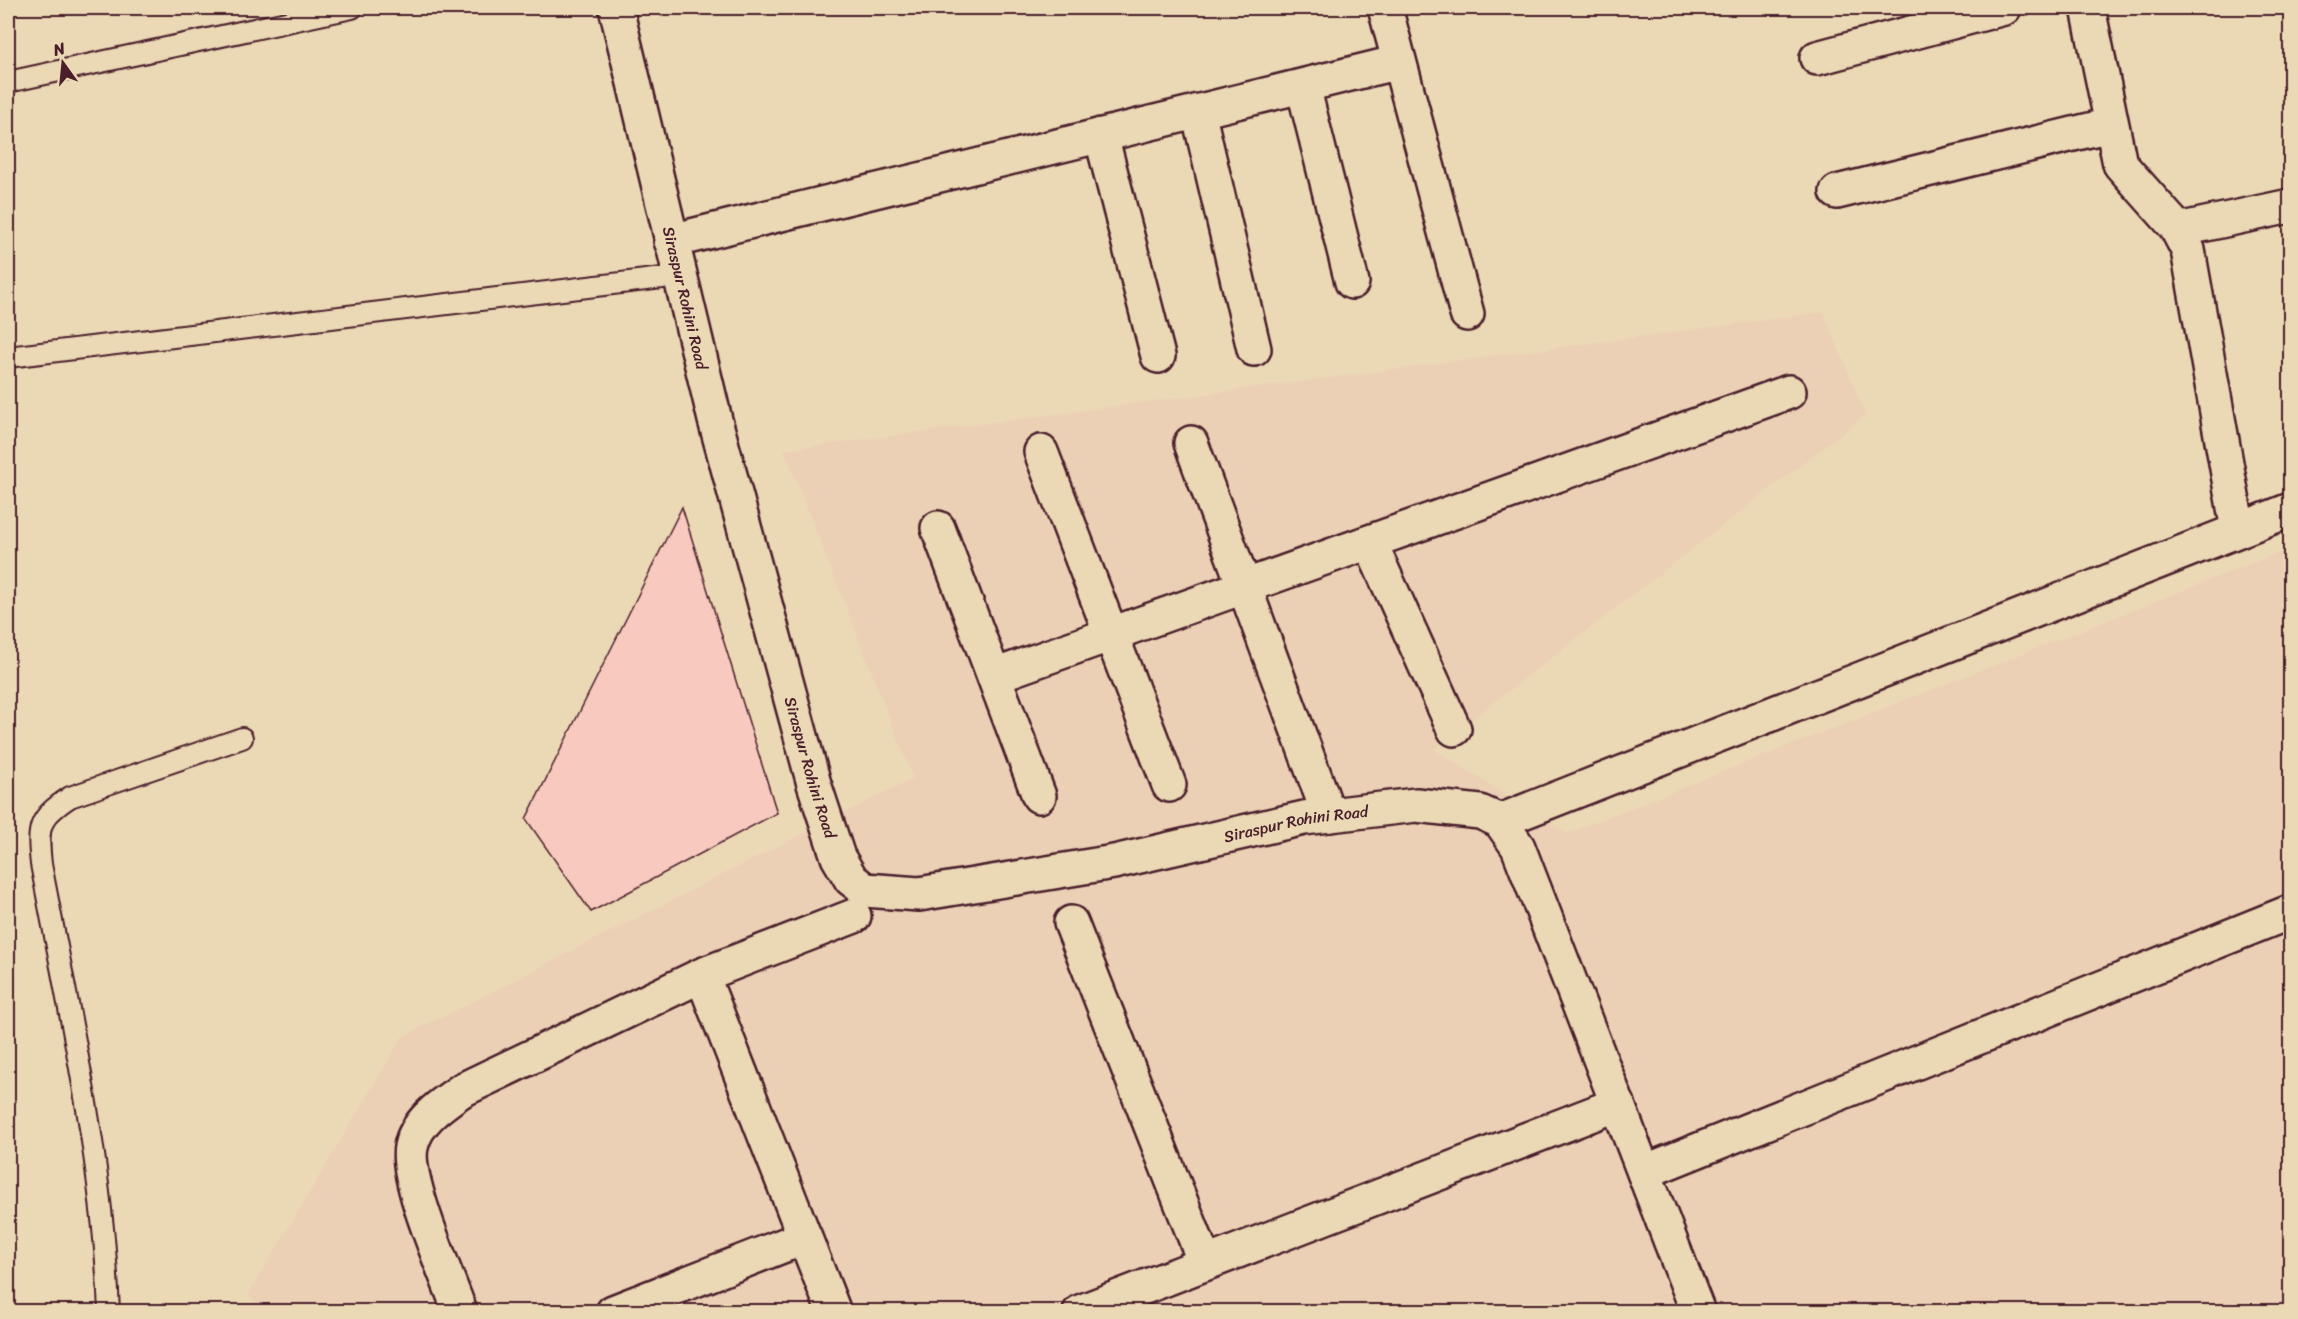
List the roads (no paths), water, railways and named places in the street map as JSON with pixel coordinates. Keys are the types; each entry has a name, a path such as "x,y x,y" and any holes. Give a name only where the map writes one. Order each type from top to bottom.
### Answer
{"street":[{"name":"Siraspur Rohini Road","path":"616,8 715,420 814,784 838,857 851,879 865,890 919,894 1114,862 1304,818 1416,805 1480,812 1500,820"},
{"path":"1385,8 1467,314"},
{"path":"1817,58 2004,8"},
{"path":"2088,8 2110,125 2120,164 2178,230 2188,250 2238,530"},
{"path":"671,241 1399,62"},
{"path":"1303,86 1352,282"},
{"path":"1198,111 1254,349"},
{"path":"1837,192 2110,125"},
{"path":"1101,135 1158,356"},
{"path":"2178,230 2290,206"},
{"path":"994,676 1789,392"},
{"path":"1191,443 1329,815"},
{"path":"1041,452 1169,785"},
{"path":"1698,1311 1518,848 1500,820 2290,510"},
{"path":"938,528 1040,796"},
{"path":"1370,543 1454,729"},
{"path":"1644,1172 2290,912"},
{"path":"460,1311 414,1182 411,1147 428,1115 462,1089 702,975 854,916"},
{"path":"1071,923 1205,1263"},
{"path":"702,975 834,1311"},
{"path":"1080,1311 1618,1104"},
{"path":"613,1311 805,1236"}],"lane":[{"path":"8,82 352,8"},
{"path":"8,357 679,276"},
{"path":"109,1311 107,1265 94,1151 41,864 40,826 50,810 70,797 242,738"}]}
